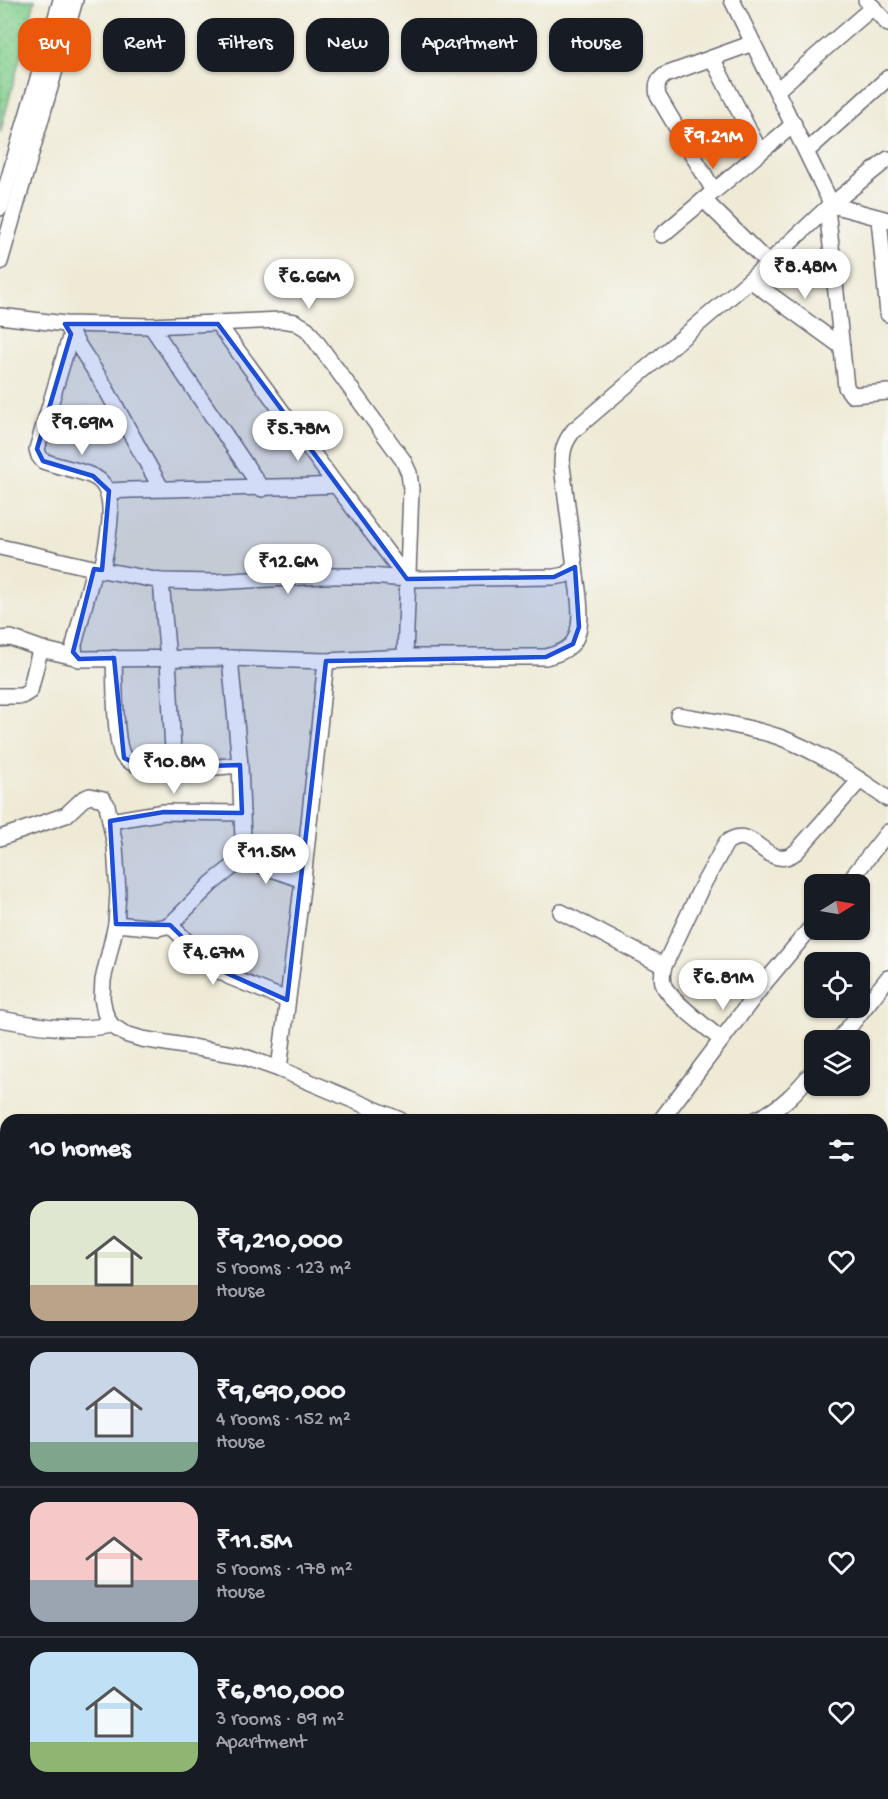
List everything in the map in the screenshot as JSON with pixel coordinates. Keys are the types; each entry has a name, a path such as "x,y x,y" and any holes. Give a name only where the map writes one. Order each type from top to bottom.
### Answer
{"street":[{"path":"0,208 61,0"},
{"path":"0,262 75,0"},
{"path":"732,0 748,45 777,90 789,127 807,151 830,207 845,381 848,392 858,396 888,392"},
{"path":"777,90 869,4 888,24"},
{"path":"748,45 665,75 659,80 657,88 658,96 709,196 768,263"},
{"path":"712,57 760,152"},
{"path":"807,151 888,78"},
{"path":"662,235 789,127"},
{"path":"0,639 11,638 79,659 230,658 326,661 405,657 546,657 561,653 573,644 579,627 575,567 562,466 562,452 566,440 574,430 888,159"},
{"path":"830,207 884,219 888,314"},
{"path":"750,280 842,347"},
{"path":"0,316 68,329 281,320 295,322 306,329 403,460 409,473 411,489 405,657"},
{"path":"218,324 407,579"},
{"path":"151,326 262,489"},
{"path":"68,329 102,382 161,488"},
{"path":"68,329 37,449 43,461 93,476 104,482 109,491 110,515 98,569 74,645 75,657"},
{"path":"109,491 161,488 262,489 336,485"},
{"path":"0,547 98,569 161,580 215,582 335,576 407,579 554,577 565,575 575,567"},
{"path":"161,580 174,768"},
{"path":"0,696 27,694 32,686 39,654 45,650"},
{"path":"114,658 120,749 124,758 132,765 145,768 240,765"},
{"path":"116,924 158,928 170,925 240,858 243,839 240,765 230,658"},
{"path":"279,1069 303,880 326,661"},
{"path":"678,715 742,726 779,737 812,752 888,799"},
{"path":"721,1040 674,998 664,987 662,976 664,966 701,888 726,843 732,838 740,836 780,859 789,857 860,780"},
{"path":"0,838 66,815 83,799 90,796 103,799 107,805 115,846 118,893 116,924 103,980 102,998 105,1013 111,1024 125,1034 142,1039 239,1055 279,1069 386,1114"},
{"path":"110,821 164,812 242,813"},
{"path":"855,874 888,832"},
{"path":"240,858 303,880"},
{"path":"561,912 664,966"},
{"path":"170,925 213,967 230,977 287,1000"},
{"path":"666,1114 804,936"},
{"path":"847,1030 888,978"},
{"path":"0,1019 45,1027 75,1029 111,1024"},
{"path":"768,1114 786,1101 804,1081"}],"highlighted area":[{"path":"65,324 218,324 407,579 554,577 575,567 579,627 573,644 546,657 326,661 287,1000 213,967 170,925 116,924 110,821 164,812 242,813 240,765 145,768 124,758 114,658 79,659 73,652 94,569 102,570 109,491 93,476 43,461 37,449 71,334"}],"green space":[{"path":"0,0 35,0 30,18 18,18 18,65 0,134"}]}
